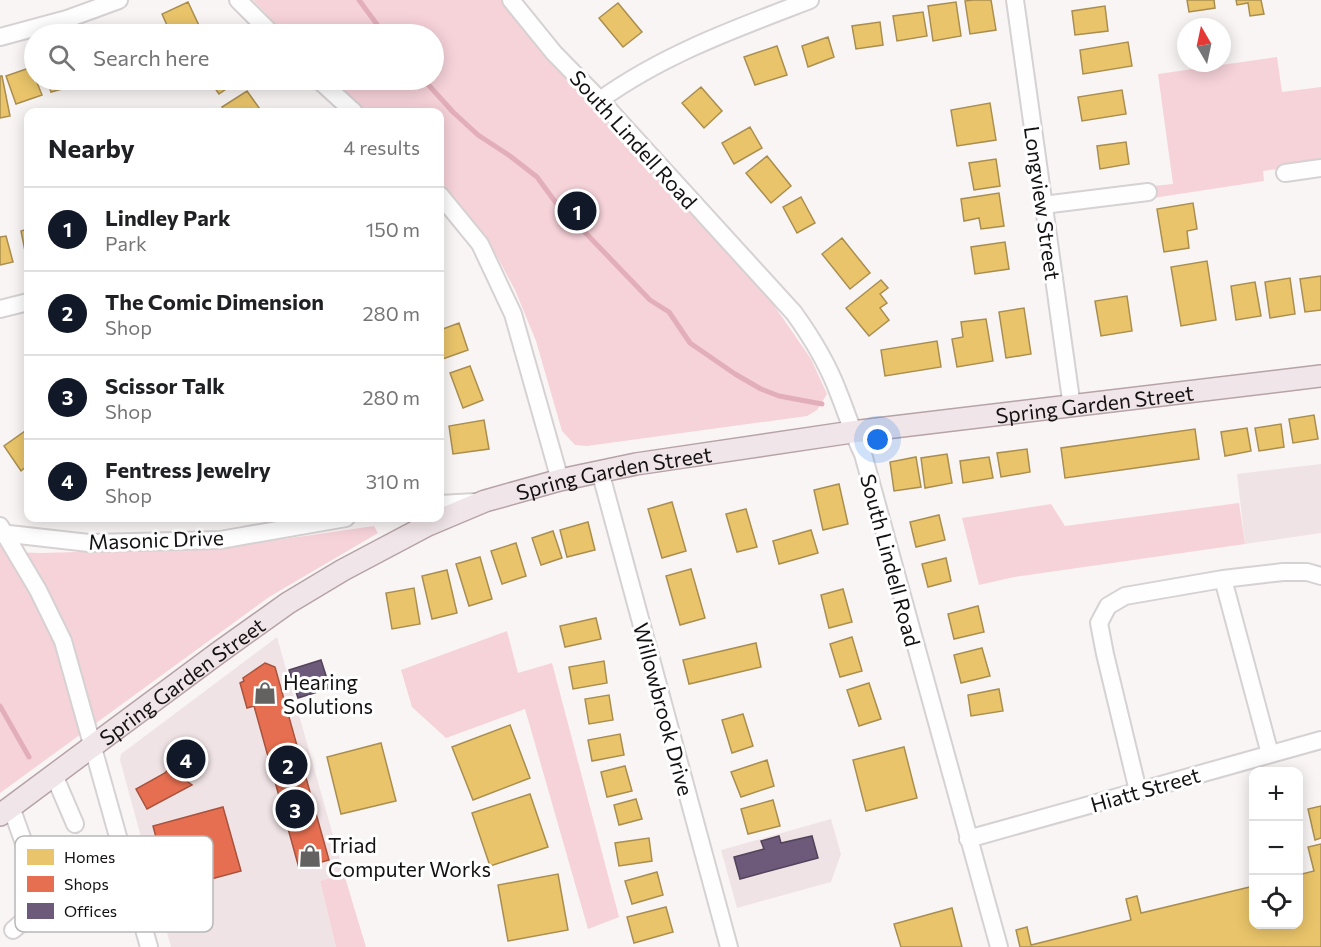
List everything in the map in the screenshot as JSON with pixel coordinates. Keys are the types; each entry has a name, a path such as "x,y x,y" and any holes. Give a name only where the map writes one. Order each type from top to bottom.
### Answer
{"main road":[{"name":"Spring Garden Street","path":"444,518 485,501 560,480 636,464 852,432 1321,376"},
{"name":"Spring Garden Street","path":"6,811 218,652 288,603 344,570 435,522"}],"street":[{"path":"48,24 119,0"},
{"path":"238,0 262,24"},
{"name":"South Lindell Road","path":"511,0 555,53 794,313 816,345 839,394 862,454 999,947"},
{"path":"600,100 637,76 700,42 810,0"},
{"name":"Longview Street","path":"1015,0 1072,407"},
{"path":"0,37 24,31"},
{"path":"330,90 350,108"},
{"path":"1285,173 1321,168"},
{"path":"1043,205 1148,192"},
{"path":"444,200 480,244 513,314 560,480"},
{"path":"0,309 24,303"},
{"name":"Willowbrook Drive","path":"600,471 729,947"},
{"path":"444,504 485,501"},
{"name":"Masonic Drive","path":"2,531 89,543 220,540 323,522"},
{"path":"2,531 38,590 63,641 118,836"},
{"path":"1138,791 1099,623 1108,606 1125,596 1223,579 1283,572 1307,572 1321,576"},
{"path":"1223,579 1270,754"},
{"name":"Hiatt Street","path":"968,839 1321,740"},
{"path":"54,775 75,824"},
{"path":"6,811 17,836"},
{"path":"145,932 149,947"}],"shaded area":[{"path":"253,0 502,0 564,76 771,301 811,359 827,394 817,410 807,416 587,446 575,445 562,431 536,341 515,290 487,238 444,185 444,108 362,108 342,90 444,90 444,24 275,24"},
{"path":"1277,57 1282,92 1321,87 1321,163 1263,171 1264,181 1153,198 1152,186 1173,184 1158,74 1177,71 1231,72 1231,64"},
{"path":"1321,464 1321,533 1245,544 1237,474"},
{"path":"1239,503 1245,544 1014,577 979,585 962,518 1051,504 1065,526"},
{"path":"374,526 378,533 269,597 0,793 0,541 7,552 222,548"},
{"path":"507,631 518,673 552,663 619,917 588,929 525,709 446,738 412,707 401,670"},
{"path":"277,637 344,874 320,881 336,947 171,947 167,932 213,932 213,836 141,836 120,760 121,754"},
{"path":"831,819 841,854 831,882 737,908 721,850"},
{"path":"344,874 366,947 336,947 320,881"}],"building: Homes":[{"path":"991,0 996,30 970,34 965,1"},
{"path":"1187,0 1214,0 1215,8 1189,12"},
{"path":"1236,0 1261,0 1264,14 1250,16 1248,3 1237,5"},
{"path":"188,2 198,24 166,24 162,14"},
{"path":"956,2 961,36 933,41 928,6"},
{"path":"618,3 642,32 623,47 599,18"},
{"path":"1105,6 1108,31 1075,35 1072,11"},
{"path":"923,12 927,36 897,41 893,16"},
{"path":"880,22 883,45 856,49 852,26"},
{"path":"828,37 834,57 808,67 802,46"},
{"path":"1128,42 1132,66 1083,74 1080,50"},
{"path":"777,46 787,75 755,85 744,57"},
{"path":"24,70 24,90 40,90 42,95 16,104 6,76"},
{"path":"0,76 2,76 10,116 0,118"},
{"path":"701,87 722,111 704,128 682,103"},
{"path":"1122,90 1126,114 1082,121 1078,97"},
{"path":"247,91 259,108 223,108"},
{"path":"990,103 996,140 957,146 951,110"},
{"path":"750,127 762,148 734,164 722,143"},
{"path":"1126,142 1129,164 1100,169 1097,146"},
{"path":"767,156 791,186 771,203 746,173"},
{"path":"996,159 1000,186 974,190 969,163"},
{"path":"999,193 1004,226 981,229 979,218 964,221 961,199"},
{"path":"801,197 815,223 797,233 783,207"},
{"path":"1193,203 1197,229 1187,231 1189,248 1164,252 1157,209"},
{"path":"24,230 24,246 21,231"},
{"path":"6,236 13,262 0,265 0,237"},
{"path":"842,238 870,273 850,289 822,254"},
{"path":"1005,242 1009,269 975,274 971,247"},
{"path":"1207,261 1216,320 1181,326 1171,267"},
{"path":"1321,276 1321,310 1305,312 1300,279"},
{"path":"1290,278 1295,314 1270,318 1265,282"},
{"path":"881,280 888,288 880,294 887,303 880,308 889,320 869,336 846,308"},
{"path":"1255,282 1261,316 1236,320 1231,286"},
{"path":"1127,296 1132,331 1101,336 1095,301"},
{"path":"1024,308 1031,354 1006,358 999,312"},
{"path":"986,319 993,361 957,367 952,339 963,337 961,322"},
{"path":"459,323 468,350 444,359 444,329"},
{"path":"937,341 941,367 885,376 881,350"},
{"path":"470,366 483,400 463,408 450,373"},
{"path":"1314,415 1318,439 1293,443 1289,419"},
{"path":"484,420 489,449 453,454 449,426"},
{"path":"1281,424 1284,447 1259,451 1255,428"},
{"path":"1247,428 1251,451 1225,456 1221,432"},
{"path":"1195,429 1199,459 1065,478 1061,448"},
{"path":"24,432 24,468 21,471 4,446"},
{"path":"1027,449 1030,472 1001,477 997,453"},
{"path":"947,454 952,483 925,488 921,458"},
{"path":"916,457 921,487 894,491 890,462"},
{"path":"989,457 993,478 963,483 960,461"},
{"path":"839,484 848,524 823,530 814,490"},
{"path":"672,502 686,551 662,558 648,509"},
{"path":"746,509 757,547 737,552 726,514"},
{"path":"939,515 945,540 916,547 910,522"},
{"path":"588,522 595,550 567,557 560,530"},
{"path":"811,530 818,553 779,564 773,541"},
{"path":"553,531 562,558 541,565 532,538"},
{"path":"516,543 526,576 502,584 491,551"},
{"path":"480,557 492,599 469,606 456,564"},
{"path":"946,558 951,581 928,587 922,564"},
{"path":"691,569 705,618 680,625 666,576"},
{"path":"447,570 457,613 432,619 422,576"},
{"path":"414,588 420,624 392,629 386,593"},
{"path":"843,589 852,622 829,628 821,595"},
{"path":"978,606 984,632 954,639 948,614"},
{"path":"596,618 601,639 565,647 560,626"},
{"path":"852,637 862,671 840,677 830,644"},
{"path":"756,643 761,667 689,684 683,660"},
{"path":"982,648 990,676 961,683 954,655"},
{"path":"604,661 607,683 573,689 569,667"},
{"path":"869,683 881,719 859,726 847,690"},
{"path":"999,689 1003,711 971,716 968,695"},
{"path":"609,695 613,720 589,724 585,699"},
{"path":"743,714 753,746 732,753 722,720"},
{"path":"510,725 530,778 473,800 452,747"},
{"path":"620,734 624,755 592,761 588,740"},
{"path":"381,743 396,801 341,814 327,757"},
{"path":"904,747 917,798 866,811 853,760"},
{"path":"767,760 774,786 741,797 731,772"},
{"path":"625,766 632,791 607,797 601,772"},
{"path":"530,794 548,847 490,866 472,813"},
{"path":"636,799 642,819 619,825 614,805"},
{"path":"773,800 780,826 748,834 741,809"},
{"path":"1321,806 1321,838 1315,840 1308,809"},
{"path":"649,838 652,861 619,866 615,843"},
{"path":"1321,844 1321,947 1020,947 1016,930 1027,927 1031,945 1131,920 1126,899 1137,896 1141,913 1249,887 1249,929 1303,929 1303,874 1314,871 1308,847"},
{"path":"657,872 663,895 632,904 625,881"},
{"path":"558,874 568,930 508,941 498,885"},
{"path":"666,907 673,932 634,943 627,917"},
{"path":"952,908 962,947 901,947 894,924"}],"building: Shops":[{"path":"265,663 275,667 329,860 299,868 254,706 247,708 240,683 244,681 243,678"},
{"path":"190,744 204,755 184,779 192,785 147,809 136,789 165,773"},
{"path":"223,807 241,871 213,878 213,836 156,836 153,826"}],"building: Offices":[{"path":"321,660 330,688 298,698 289,670"},
{"path":"779,836 781,843 812,836 818,858 740,879 734,857 764,849 761,841"}],"waterway":[{"path":"359,0 377,24"},
{"path":"433,90 478,135 537,177 570,222 578,225 650,300 669,312 690,343 761,389 779,396 822,404"},
{"path":"0,706 29,757"}],"place":[{"name":"Lindley Park","path":"577,211"},
{"name":"Hearing Solutions","path":"265,693"},
{"name":"Fentress Jewelry","path":"186,759"},
{"name":"The Comic Dimension","path":"288,765"},
{"name":"Scissor Talk","path":"295,809"},
{"name":"Triad Computer Works","path":"310,856"}]}
